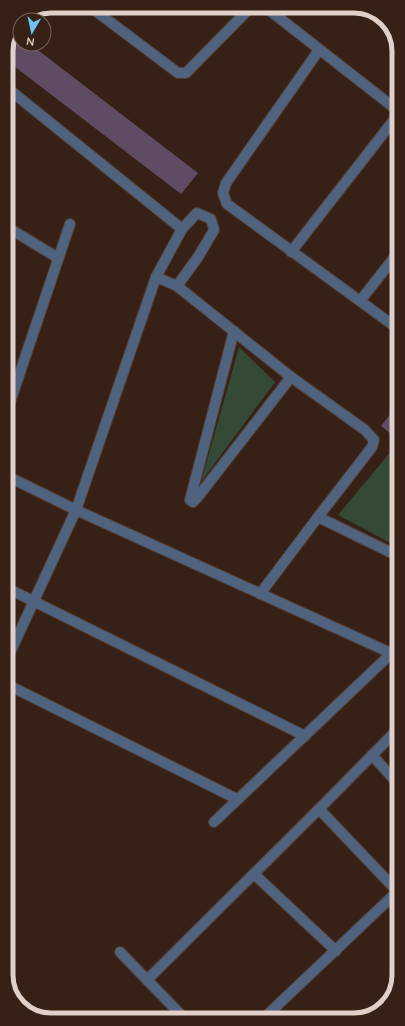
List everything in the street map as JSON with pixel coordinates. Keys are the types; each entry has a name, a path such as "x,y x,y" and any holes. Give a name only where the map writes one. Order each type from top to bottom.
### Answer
{"street":[{"path":"99,13 178,74 186,73 245,13"},
{"path":"273,13 392,106"},
{"path":"319,50 226,183 223,193 227,204 392,324"},
{"path":"13,93 182,229"},
{"path":"291,252 392,122"},
{"path":"13,645 76,510 156,277 182,229 197,213 211,219 214,230 198,257 176,286"},
{"path":"13,393 70,224"},
{"path":"13,231 58,258"},
{"path":"360,301 392,260"},
{"path":"156,277 176,286 291,377 365,430 374,440 372,447 260,594"},
{"path":"234,331 190,497 193,502 291,377"},
{"path":"13,479 76,510 260,594 392,648"},
{"path":"318,517 392,553"},
{"path":"13,591 305,736"},
{"path":"214,822 392,654"},
{"path":"13,687 237,799"},
{"path":"147,980 392,735"},
{"path":"372,755 392,778"},
{"path":"319,809 392,886"},
{"path":"254,874 336,951"},
{"path":"269,1013 392,898"},
{"path":"120,952 179,1013"}],"green space":[{"path":"239,347 275,382 201,482"},
{"path":"392,450 392,544 338,515"}],"building":[{"path":"13,52 40,52 198,173 181,194 13,65"},
{"path":"392,412 392,435 381,426"}]}
